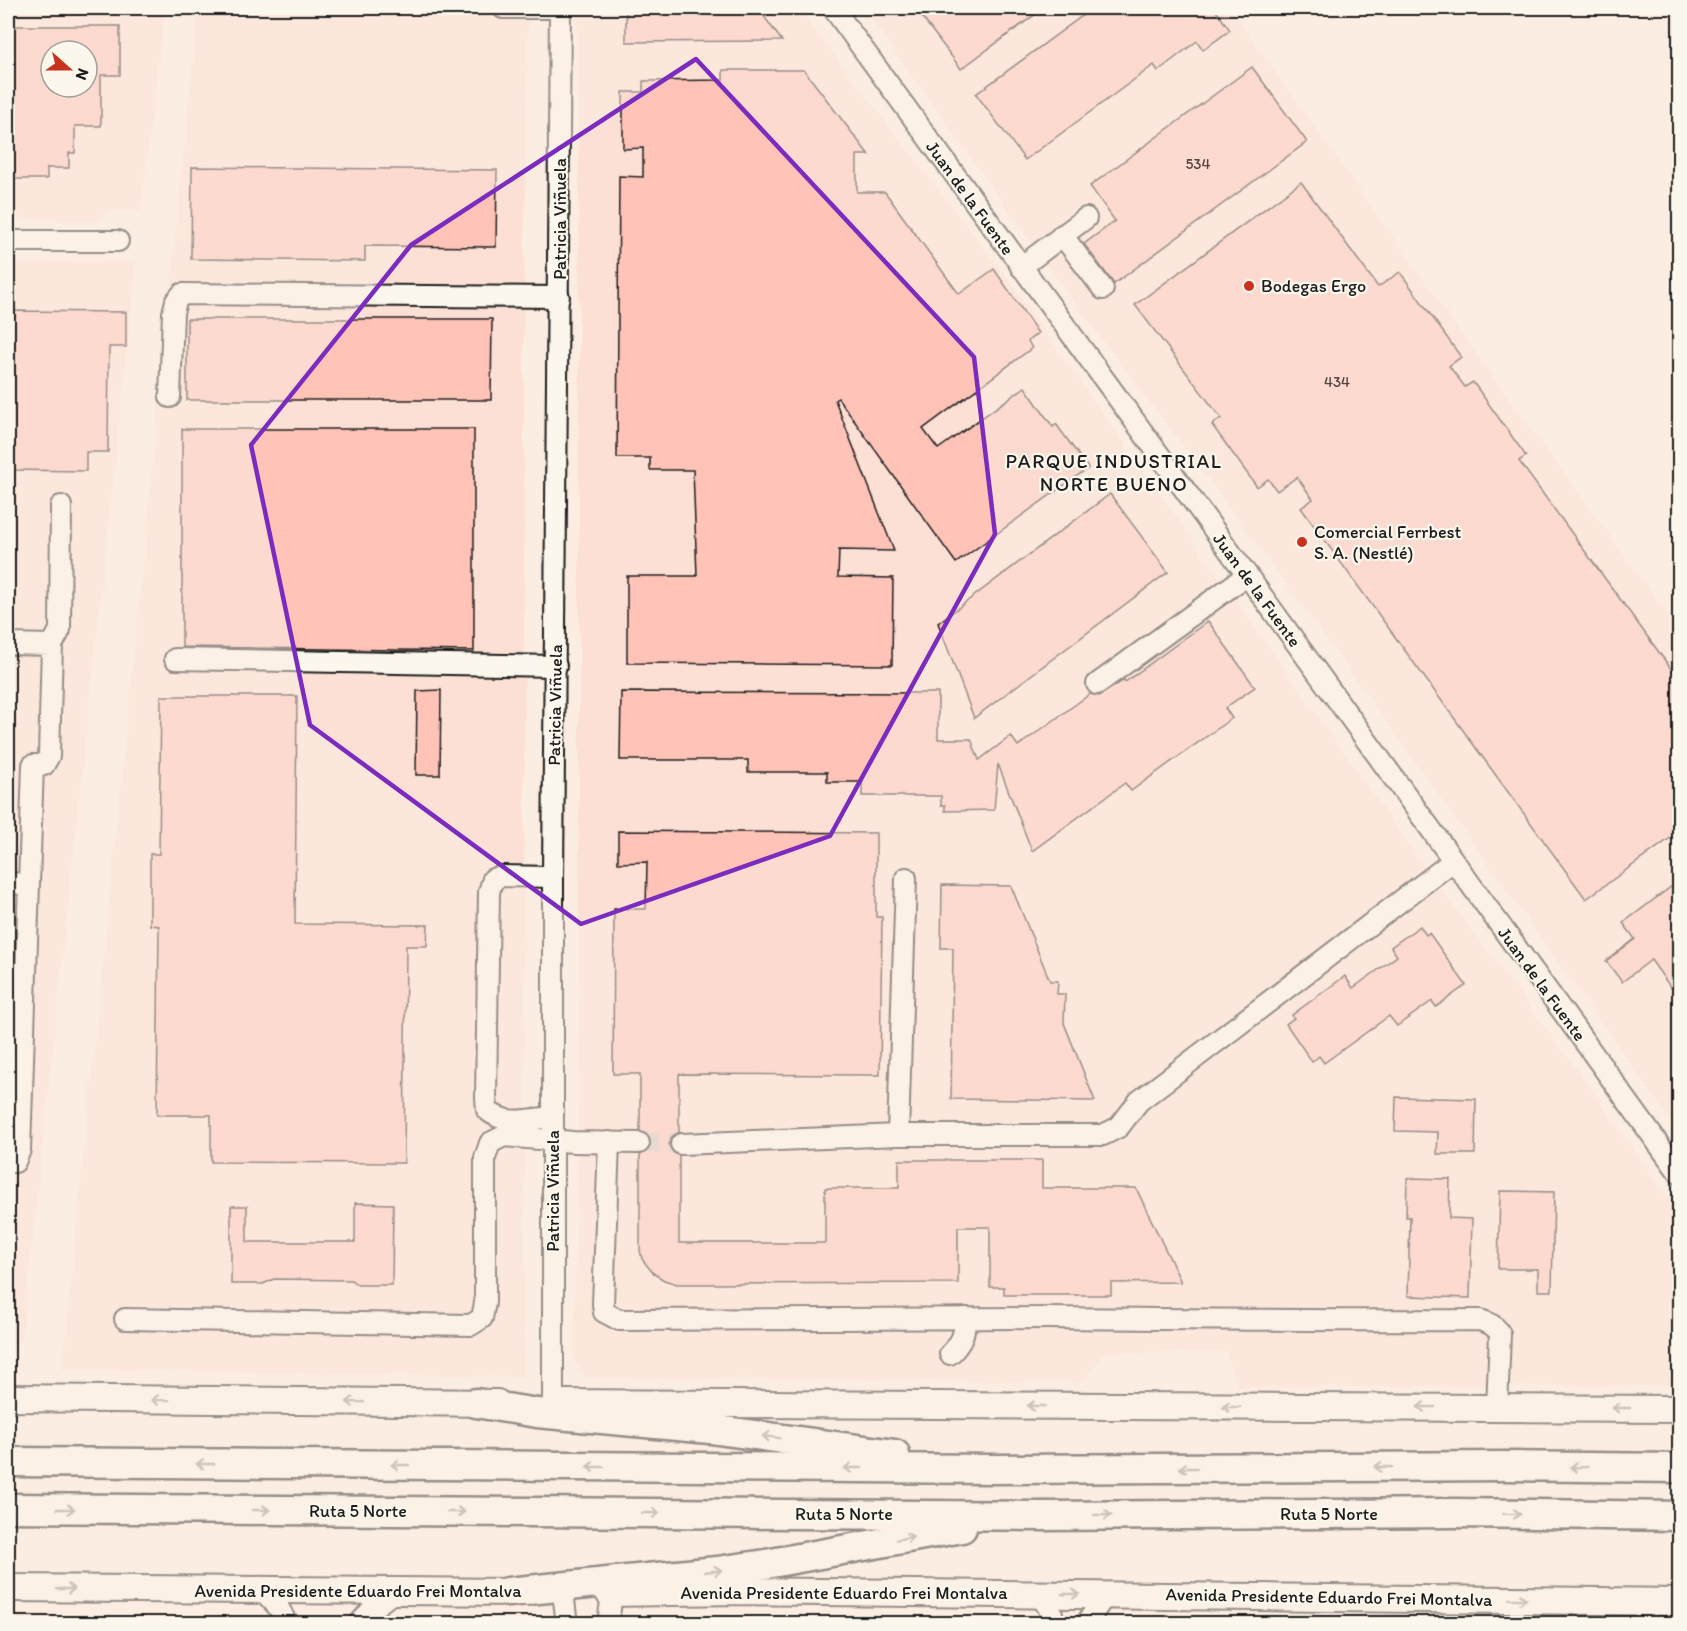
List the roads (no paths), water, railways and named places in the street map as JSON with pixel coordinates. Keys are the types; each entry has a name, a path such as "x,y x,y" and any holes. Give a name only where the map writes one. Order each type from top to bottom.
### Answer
{"highway":[{"path":"476,1403 537,1413 665,1424 842,1446 995,1469"},
{"path":"8,1462 995,1469 1493,1466 1680,1468"},
{"name":"Ruta 5 Norte","path":"8,1508 1044,1516 1442,1513 1680,1516"},
{"path":"508,1592 737,1568 963,1527 1044,1516"}],"main road":[{"path":"8,1398 476,1403 1680,1409"},
{"name":"Avenida Presidente Eduardo Frei Montalva","path":"8,1588 563,1593 737,1591 1106,1594 1644,1612 1680,1602"}],"street":[{"path":"503,8 561,8"},
{"name":"Patricia Viñuela","path":"553,1403 553,877 561,8"},
{"name":"Juan de la Fuente","path":"832,8 1247,575 1680,1174"},
{"path":"1021,267 1086,218"},
{"path":"1062,235 1102,289"},
{"path":"8,241 118,241"},
{"path":"170,397 173,313 176,301 182,294 559,297"},
{"path":"8,1162 15,1162 20,1150 33,765 44,765 49,756 52,645 60,630 61,506"},
{"path":"1097,684 1247,575"},
{"path":"8,644 52,645"},
{"path":"175,659 556,666"},
{"path":"681,1144 898,1135 1103,1135 1119,1127 1139,1101 1453,861"},
{"path":"552,1117 506,1121 487,1110 486,1098 489,892 491,885 493,879 502,876 553,877"},
{"path":"898,1135 906,878"},
{"path":"8,883 28,884"},
{"path":"125,1319 471,1325 482,1318 485,1303 485,1158 490,1143 504,1136 553,1138 573,1142 639,1143"},
{"path":"609,1142 603,1304 604,1312 619,1320 814,1321 966,1318 1176,1318 1307,1322 1480,1320 1489,1323 1500,1334 1497,1408"},
{"path":"950,1354 959,1346 964,1336 966,1318"},
{"path":"262,1590 279,1608 286,1623"},
{"path":"358,1623 394,1591"},
{"path":"563,1593 567,1623"},
{"path":"608,1623 612,1593"},
{"path":"1040,1594 1052,1614 1054,1623"},
{"path":"1086,1623 1106,1594"}],"tunnel":[{"path":"639,1143 681,1144"}],"place":[{"name":"Bodegas Ergo","path":"1249,286"},
{"name":"Comercial Ferrbest S. A. (Nestlé)","path":"1302,542"}],"district":[{"name":"PARQUE INDUSTRIAL NORTE BUENO","path":"1114,472"}]}
